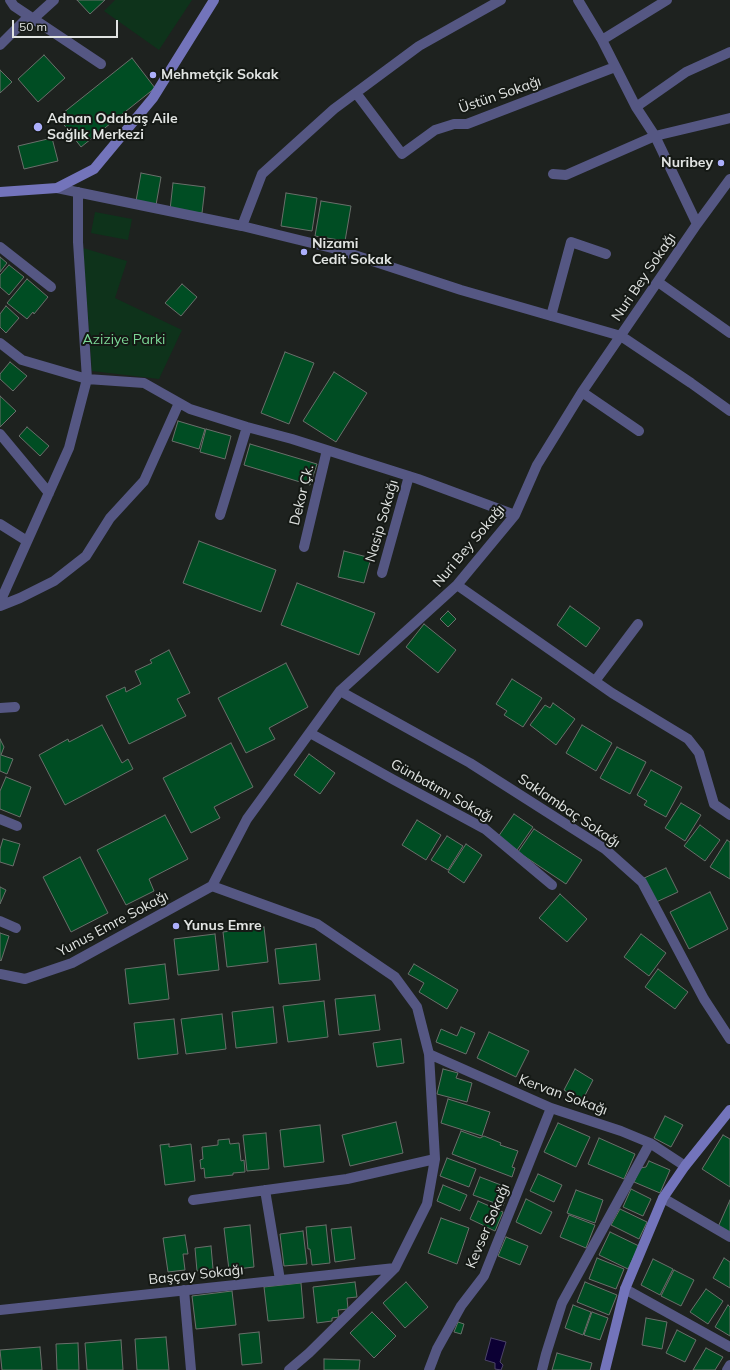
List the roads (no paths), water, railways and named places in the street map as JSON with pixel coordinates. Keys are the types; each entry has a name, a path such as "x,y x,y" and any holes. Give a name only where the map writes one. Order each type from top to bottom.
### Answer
{"main road":[{"path":"0,192 57,188 94,170 148,104 214,0"},
{"path":"606,1370 625,1290 663,1198 685,1166 729,1115"}],"street":[{"path":"10,0 14,6 31,18 101,64"},
{"path":"0,45 54,0"},
{"path":"242,226 262,174 334,109 419,46 501,0"},
{"path":"578,0 602,40 636,106 655,136 697,224"},
{"path":"602,40 667,0"},
{"path":"636,106 686,72 730,52"},
{"name":"Üstün Sokağı","path":"356,93 402,154 435,130 454,124 467,124 615,67"},
{"path":"553,174 566,175 655,136 730,118"},
{"name":"Nuri Bey Sokağı","path":"212,886 247,819 340,691 457,585 515,514 537,465 582,392 697,224 727,191 730,179"},
{"path":"57,188 242,226 336,249 461,290 621,336 730,410"},
{"path":"0,602 69,448 87,379 78,242 78,192"},
{"path":"551,316 571,242 606,254"},
{"path":"0,247 51,287"},
{"path":"658,282 730,333"},
{"path":"0,343 22,360 87,379 144,382 190,409 409,476 515,514"},
{"path":"582,392 639,432"},
{"path":"0,606 54,581 86,556 110,518 144,481 179,403"},
{"path":"220,515 247,427"},
{"path":"0,434 49,493"},
{"name":"Dekor Çk.","path":"304,547 327,450"},
{"name":"Nasip Sokağı","path":"382,573 409,476"},
{"path":"0,524 27,541"},
{"path":"457,585 612,693 688,739 699,753 714,804 730,815"},
{"path":"595,681 638,624"},
{"name":"Saklambaç Sokağı","path":"340,691 470,763 605,849 642,882 704,999 730,1039"},
{"path":"0,708 15,707"},
{"name":"Günbatımı Sokağı","path":"310,733 485,829 552,884"},
{"path":"0,819 17,826"},
{"path":"212,886 317,924 395,977 417,1007 429,1054 435,1158 427,1204 395,1268 309,1353 289,1370"},
{"name":"Yunus Emre Sokağı","path":"0,974 25,979 72,963 212,886"},
{"path":"0,921 16,928"},
{"name":"Kervan Sokağı","path":"429,1054 551,1108 621,1131 650,1143 685,1166"},
{"name":"Kevser Sokağı","path":"429,1370 437,1349 461,1306 484,1276 551,1108"},
{"path":"542,1370 562,1303 650,1143"},
{"path":"192,1200 346,1179 435,1158"},
{"path":"265,1190 280,1280"},
{"path":"663,1198 730,1237"},
{"name":"Başçay Sokağı","path":"0,1310 395,1268"},
{"path":"184,1290 191,1370"},
{"path":"625,1290 730,1347"},
{"path":"727,1370 730,1365"}],"place":[{"name":"Mehmetçik Sokak","path":"153,75"},
{"name":"Adnan Odabaş Aile Sağlık Merkezi","path":"38,127"},
{"name":"Nuribey","path":"721,163"},
{"name":"Nizami Cedit Sokak","path":"304,252"},
{"name":"Yunus Emre","path":"176,926"}],"park label":[{"name":"Aziziye Parki","path":"124,340"}]}
